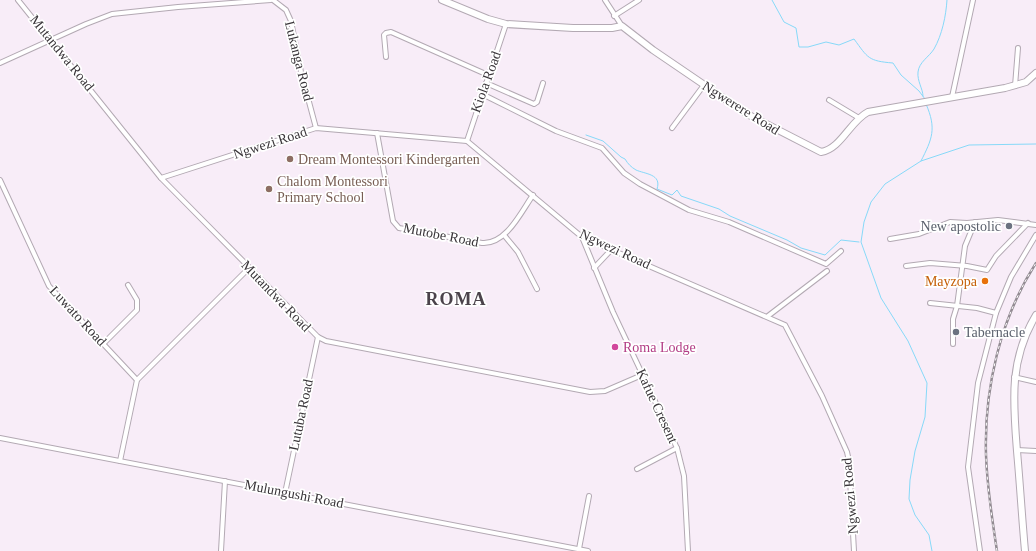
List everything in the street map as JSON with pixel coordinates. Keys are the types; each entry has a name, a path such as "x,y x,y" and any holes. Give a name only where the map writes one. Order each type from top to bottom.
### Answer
{"street":[{"name":"Mutandwa Road","path":"18,0 51,39 161,178 318,338 326,341 590,392 605,391 642,375"},
{"name":"Lukanga Road","path":"0,62 102,17 126,12 272,0 282,5 291,21 301,72 316,128"},
{"path":"442,0 488,19 506,24 573,28 612,28 622,26 614,16 605,0"},
{"path":"614,16 639,0"},
{"path":"952,96 973,0"},
{"name":"Kiola Road","path":"466,141 506,24"},
{"name":"Ngwerere Road","path":"622,26 653,50 747,114 821,152 833,147 859,118 876,110 1015,86 1026,82 1036,74"},
{"path":"386,57 384,35 386,32 391,32 488,75"},
{"path":"1015,86 1018,48"},
{"path":"486,83 534,104 537,102 543,83"},
{"path":"672,128 704,85"},
{"path":"482,94 556,131 602,148 624,173 640,184 689,210 729,222 826,264 841,251"},
{"path":"829,100 859,118"},
{"name":"Ngwezi Road","path":"161,178 316,128 466,141 582,237 768,316 782,323 787,328 847,452 849,461 854,551"},
{"name":"Mutobe Road","path":"378,133 393,221 396,226 417,232 488,243 495,242 504,235"},
{"name":"Luwato Road","path":"0,180 48,286 137,380"},
{"path":"533,195 504,235 518,252 538,289"},
{"path":"890,239 919,234 944,223 998,220 1036,225"},
{"path":"953,344 953,319 957,306 965,246 975,222"},
{"path":"906,266 930,263 987,270 996,256 1028,223"},
{"path":"980,551 968,467 978,383 996,313 1011,277 1036,235"},
{"name":"Kafue Cresent","path":"582,237 594,268 642,375 677,448 684,476 688,551"},
{"path":"594,268 612,249"},
{"path":"120,461 137,380 249,268"},
{"path":"768,316 826,271"},
{"path":"103,344 136,310 137,300 128,285"},
{"path":"930,303 977,308 996,313"},
{"path":"1026,551 1013,411 1014,378 1018,356 1036,315"},
{"name":"Lutuba Road","path":"285,493 318,338"},
{"path":"1014,378 1036,382"},
{"name":"Mulungushi Road","path":"0,438 588,551"},
{"path":"637,469 677,448"},
{"path":"1017,450 1036,451"},
{"path":"221,551 224,481"},
{"path":"579,549 589,496"}],"waterway":[{"path":"772,0 784,22 796,28 799,47 808,47 826,42 839,45 854,39 862,50 873,60 893,63 901,75 919,91 925,99"},
{"path":"923,96 918,79 918,72 922,62 932,52 939,38 945,19 947,0"},
{"path":"921,161 932,134 931,120 926,104"},
{"path":"586,135 603,141 625,159 634,169 655,177 658,184 657,189 672,195 677,190 681,196 719,209 730,216 787,240 801,248 825,255 841,240 859,242"},
{"path":"932,551 929,535 915,515 909,499 910,480 915,451 925,417 927,383 908,341 881,298 861,242 864,222 871,202 885,184 921,161 969,145 1036,144"}],"railway":[{"path":"997,551 990,503 986,455 986,430 991,380 1004,331 1013,307 1023,285 1036,263"}],"place":[{"name":"Dream Montessori Kindergarten","path":"290,159"},
{"name":"Chalom Montessori Primary School","path":"269,189"},
{"name":"New apostolic","path":"1009,226"},
{"name":"Mayzopa","path":"985,281"},
{"name":"Tabernacle","path":"956,332"},
{"name":"Roma Lodge","path":"615,347"}],"district":[{"name":"ROMA","path":"456,299"}]}
